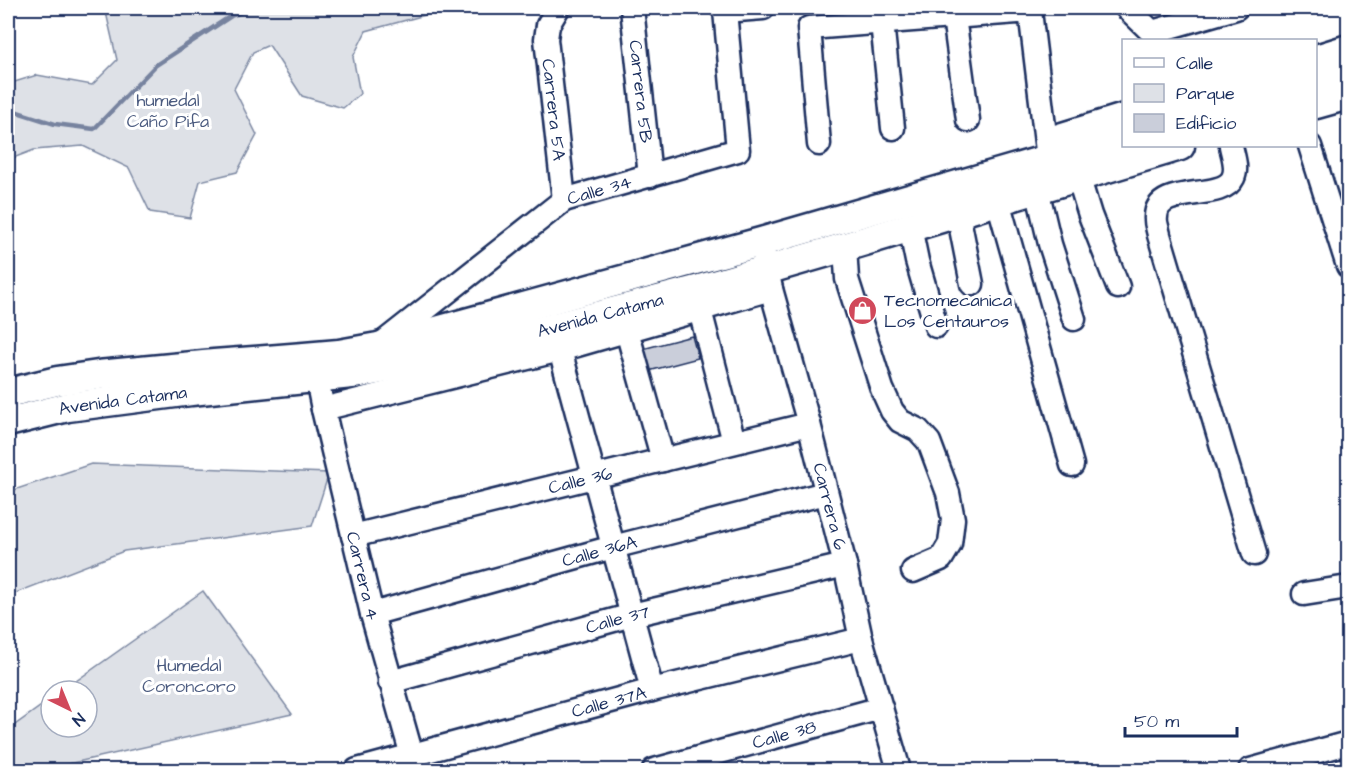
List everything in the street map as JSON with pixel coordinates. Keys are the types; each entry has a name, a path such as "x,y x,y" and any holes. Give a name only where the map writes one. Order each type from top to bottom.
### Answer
{"main road":[{"path":"1317,81 1348,72"},
{"path":"1317,103 1348,72"},
{"name":"Avenida Catama","path":"8,393 57,381 98,375 339,354 378,347 761,242 1047,149 1122,137"},
{"name":"Avenida Catama","path":"8,422 68,407 190,391 318,379 424,361 700,289 769,279 845,247 1177,147"}],"street":[{"name":"Carrera 5B","path":"632,8 650,176"},
{"path":"723,9 763,8"},
{"path":"1127,8 1156,36 1236,8"},
{"name":"Calle 34","path":"378,347 564,201 738,150 723,9"},
{"path":"819,144 809,28 1030,11 1047,149 1122,116"},
{"name":"Carrera 5A","path":"555,13 546,32 546,46 564,201"},
{"path":"954,17 968,120"},
{"path":"882,22 893,128"},
{"path":"1317,56 1348,72"},
{"path":"1232,147 1235,167 1233,177 1228,184 1220,188 1170,198 1158,208 1155,216 1254,554"},
{"path":"1310,147 1348,266"},
{"path":"1078,176 1090,215 1118,287"},
{"path":"1037,189 1050,244 1074,319"},
{"path":"998,201 1072,465"},
{"path":"958,213 972,284"},
{"path":"910,227 917,261 936,326"},
{"name":"Carrera 6","path":"761,242 809,424 861,639 899,771"},
{"path":"845,247 847,279 882,389 892,411 900,421 918,430 929,442 948,493 953,519 950,544 941,559 913,571"},
{"name":"Avenida Catama","path":"322,409 560,350 700,310 769,279"},
{"path":"452,289 448,299 448,309 463,324"},
{"path":"700,310 734,442"},
{"path":"627,331 663,460"},
{"path":"560,350 652,690"},
{"name":"Carrera 4","path":"318,379 322,409 372,614 414,763"},
{"name":"Calle 36","path":"353,536 809,424"},
{"name":"Calle 36A","path":"372,614 613,547 826,493"},
{"name":"Calle 37","path":"390,681 632,615 844,565"},
{"path":"1304,594 1348,587"},
{"name":"Calle 37A","path":"357,771 414,763 652,690 861,639"},
{"name":"Calle 38","path":"654,770 881,708"},
{"path":"1250,771 1282,766 1348,742"}],"green space":[{"name":"humedal Caño Pifa","path":"105,8 451,8 366,31 353,57 360,94 343,108 302,96 269,45 253,52 234,89 257,135 237,172 200,181 190,218 150,212 129,168 83,146 34,150 8,160 8,84 37,75 92,85 117,60"},
{"path":"91,464 329,473 312,526 124,551 8,596 8,492"},
{"name":"Humedal Coroncoro","path":"203,591 292,714 41,770 8,770 8,730 39,708 39,739 99,739 99,679 79,679"}],"building":[{"path":"692,336 698,358 641,373 635,351"}],"waterway":[{"path":"8,109 55,124 94,129 156,65 231,16 253,8"}],"place":[{"name":"Tecnomecanica Los Centauros","path":"863,310"}]}
